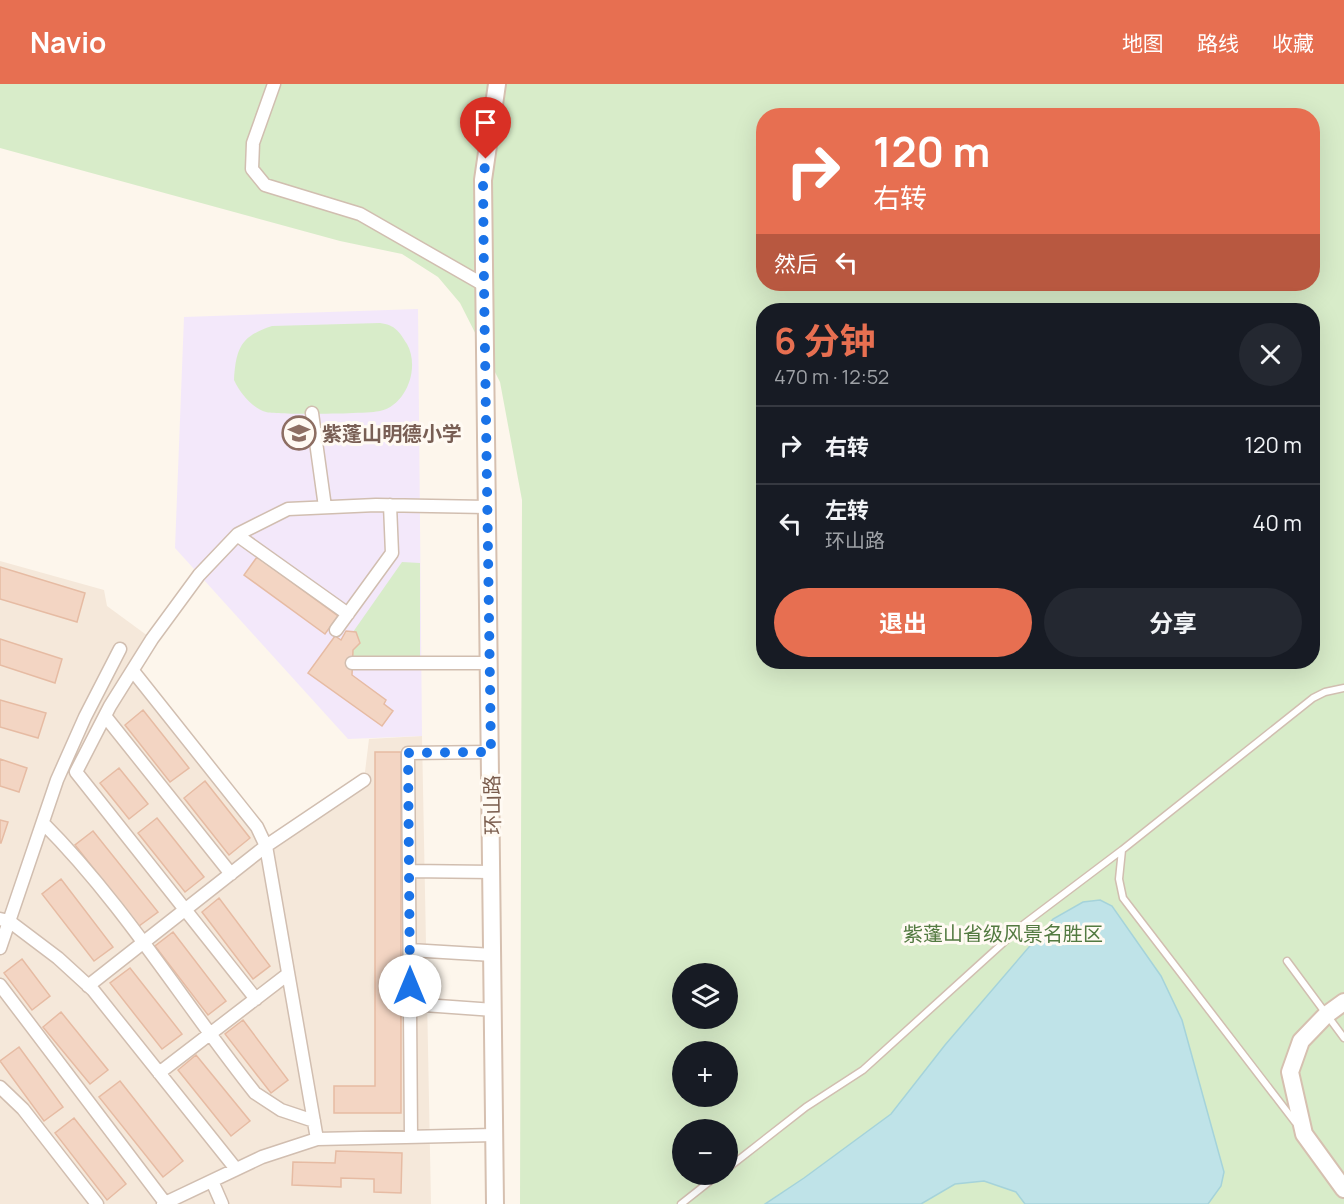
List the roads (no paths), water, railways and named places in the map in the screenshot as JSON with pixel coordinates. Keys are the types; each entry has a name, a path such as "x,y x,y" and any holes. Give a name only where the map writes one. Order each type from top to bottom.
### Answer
{"main road":[{"name":"环山路","path":"495,1204 493,872 483,180 497,84"},
{"path":"1344,1002 1326,1015 1301,1041 1290,1072 1304,1134 1344,1189"}],"street":[{"path":"273,84 253,143 252,169 266,186 360,214 484,285"},
{"path":"312,413 325,507"},
{"path":"336,630 392,553 390,505"},
{"path":"256,999 76,772 105,716 133,671 199,575 237,535 288,509 390,505 487,507"},
{"path":"237,535 348,614"},
{"path":"0,948 5,920 43,823 57,780 85,717 120,649"},
{"path":"352,663 490,663"},
{"path":"133,671 257,827 266,846 317,1139"},
{"path":"105,716 231,874"},
{"path":"411,1137 408,753 491,752"},
{"path":"88,986 266,846 364,780"},
{"path":"43,823 69,849 143,943 255,1093 281,1110 314,1121"},
{"path":"409,871 493,872"},
{"path":"5,920 58,958 88,986 236,1169"},
{"path":"410,950 493,955"},
{"path":"159,1073 288,974"},
{"path":"0,985 165,1204 262,1157 317,1139 494,1135"},
{"path":"410,1004 494,1010"},
{"path":"0,1088 23,1109 97,1204"},
{"path":"212,1181 222,1204"}],"lane":[{"path":"738,1160 806,1107 863,1070 1024,924 1122,850 1313,698 1325,692 1344,688"},
{"path":"1122,850 1119,879 1123,898 1304,1134"},
{"path":"1287,961 1344,1038"},
{"path":"681,1204 705,1185"}],"water":[{"path":"1100,900 1112,906 1161,976 1182,1020 1224,1172 1221,1186 1208,1204 1025,1204 1016,1192 984,1181 955,1184 921,1204 765,1204 891,1114 945,1045 1053,919 1083,902"}],"place":[{"name":"紫蓬山明德小学","path":"299,433"}],"park label":[{"name":"紫蓬山省级风景名胜区","path":"1003,933"}]}
